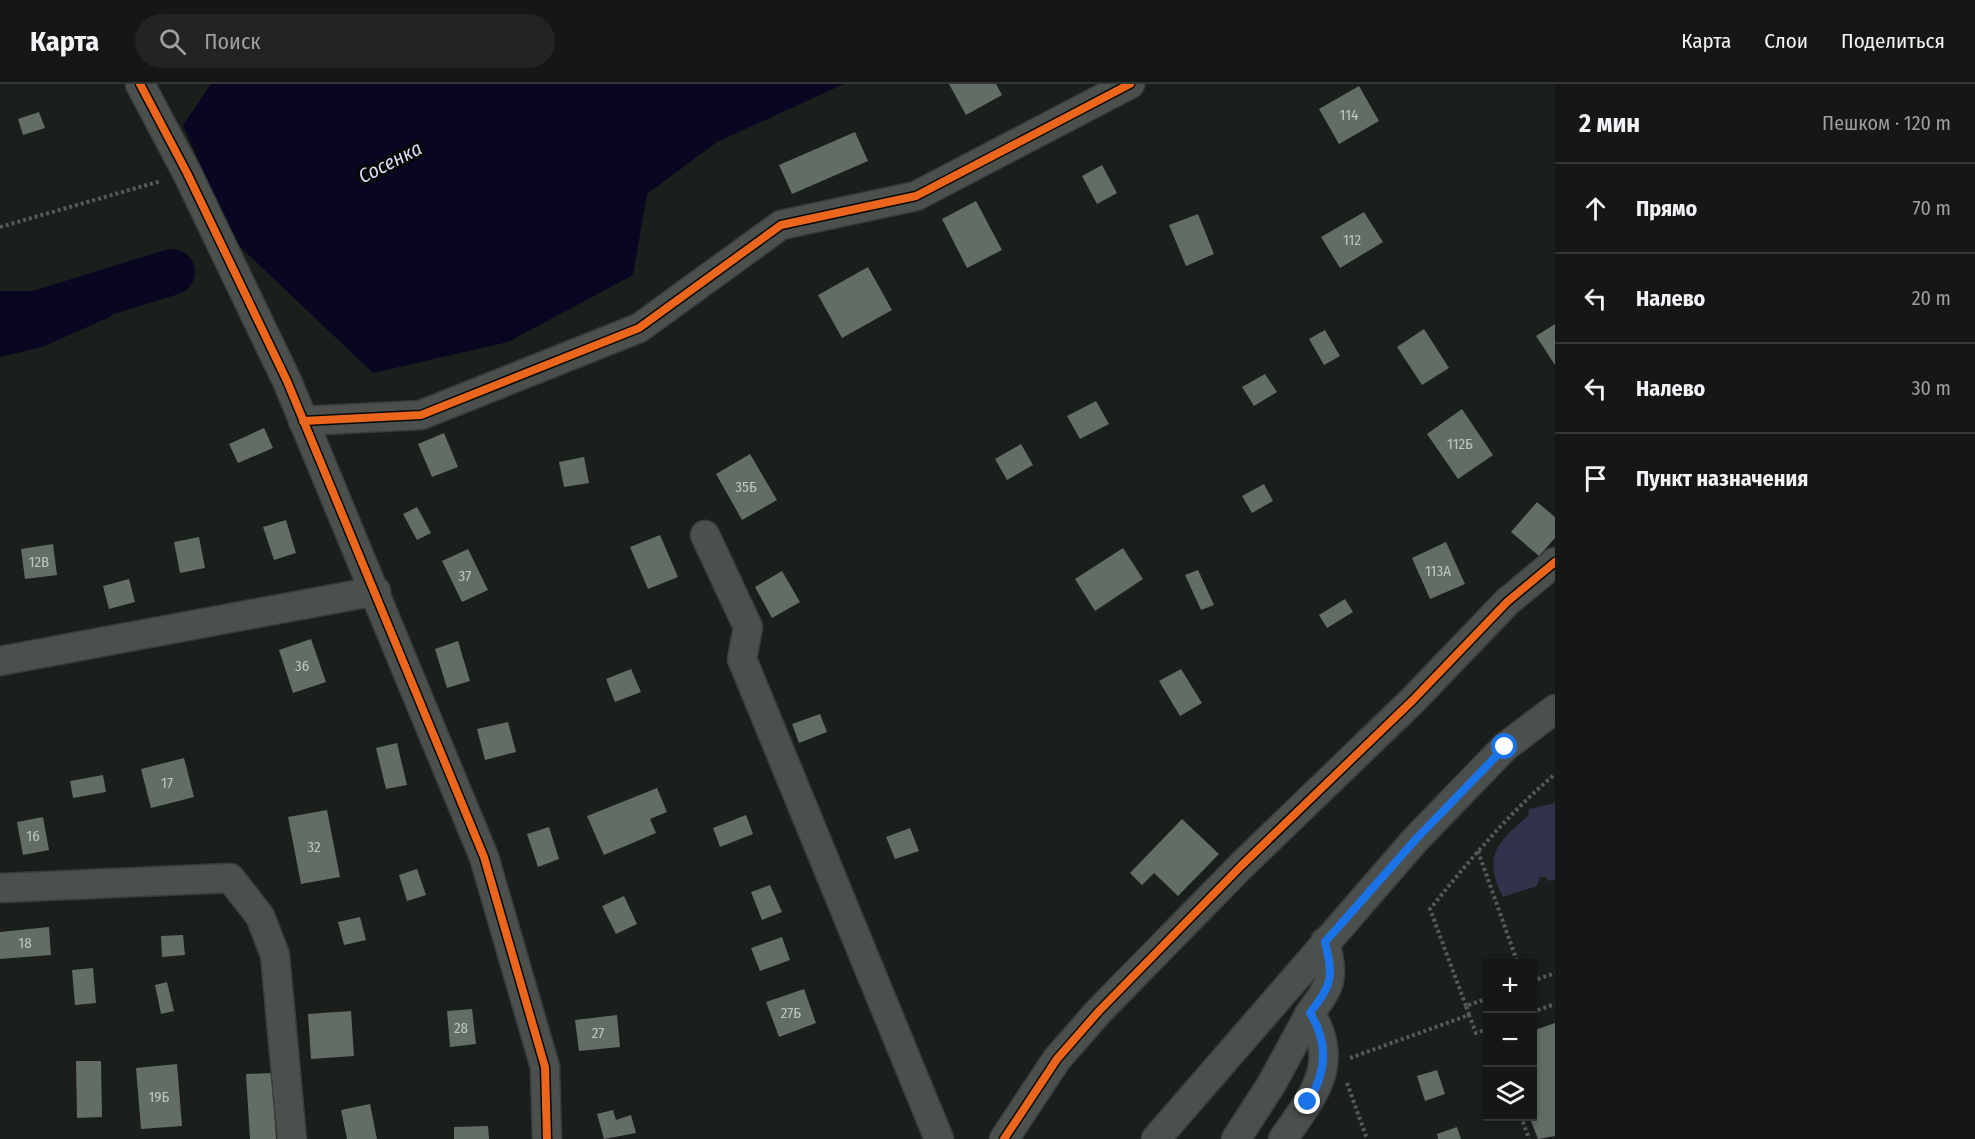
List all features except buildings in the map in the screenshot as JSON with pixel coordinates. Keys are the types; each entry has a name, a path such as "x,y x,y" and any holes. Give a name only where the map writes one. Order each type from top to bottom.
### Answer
{"street":[{"path":"303,422 421,415 639,328 781,225 916,196 1130,84"},
{"path":"147,87 303,422 376,591 484,857 545,1066 547,1139"},
{"path":"705,535 748,627 742,659 939,1139"},
{"path":"1004,1139 1057,1059 1099,1011 1241,866 1413,700 1507,602 1555,562"},
{"path":"0,661 376,591"},
{"path":"1156,1139 1214,1075 1325,942 1416,839 1505,747 1555,709"},
{"path":"0,888 230,878 260,916 275,955 292,1139"},
{"path":"1236,1139 1271,1085 1310,1013 1329,988 1329,958 1325,942"},
{"path":"1283,1139 1319,1085 1325,1064 1324,1041 1310,1013"}],"path":[{"path":"0,227 187,173"},
{"path":"1483,1031 1476,1033 1430,909 1477,850 1530,795 1555,774"},
{"path":"1477,850 1517,959"},
{"path":"1537,980 1555,973"},
{"path":"1466,1006 1483,1000"},
{"path":"1537,1011 1555,1004"},
{"path":"1339,1062 1469,1015"},
{"path":"1343,1073 1367,1139"},
{"path":"1523,1121 1529,1139"}],"shaded area":[{"path":"1555,803 1555,879 1549,881 1545,877 1540,877 1537,886 1503,897 1494,871 1496,851 1508,834 1528,816 1529,809"}],"water":[{"path":"211,84 844,84 717,142 647,194 633,275 508,342 373,373 233,240 183,125"},
{"path":"130,273 133,291 110,317 42,347 0,357 0,291 55,291"}],"waterway":[{"name":"Сосенка","path":"0,325 172,272"}],"cycle path":[{"path":"140,84 187,173 287,381 484,857 545,1067 547,1139"},
{"path":"303,421 421,415 639,328 781,225 916,196 1130,84"},
{"path":"1004,1139 1057,1059 1099,1011 1241,866 1413,700 1507,602 1555,562"}],"route":[{"path":"1308,1102 1319,1085 1325,1064 1324,1041 1310,1013 1329,988 1329,958 1325,942 1416,839 1505,747"}]}
